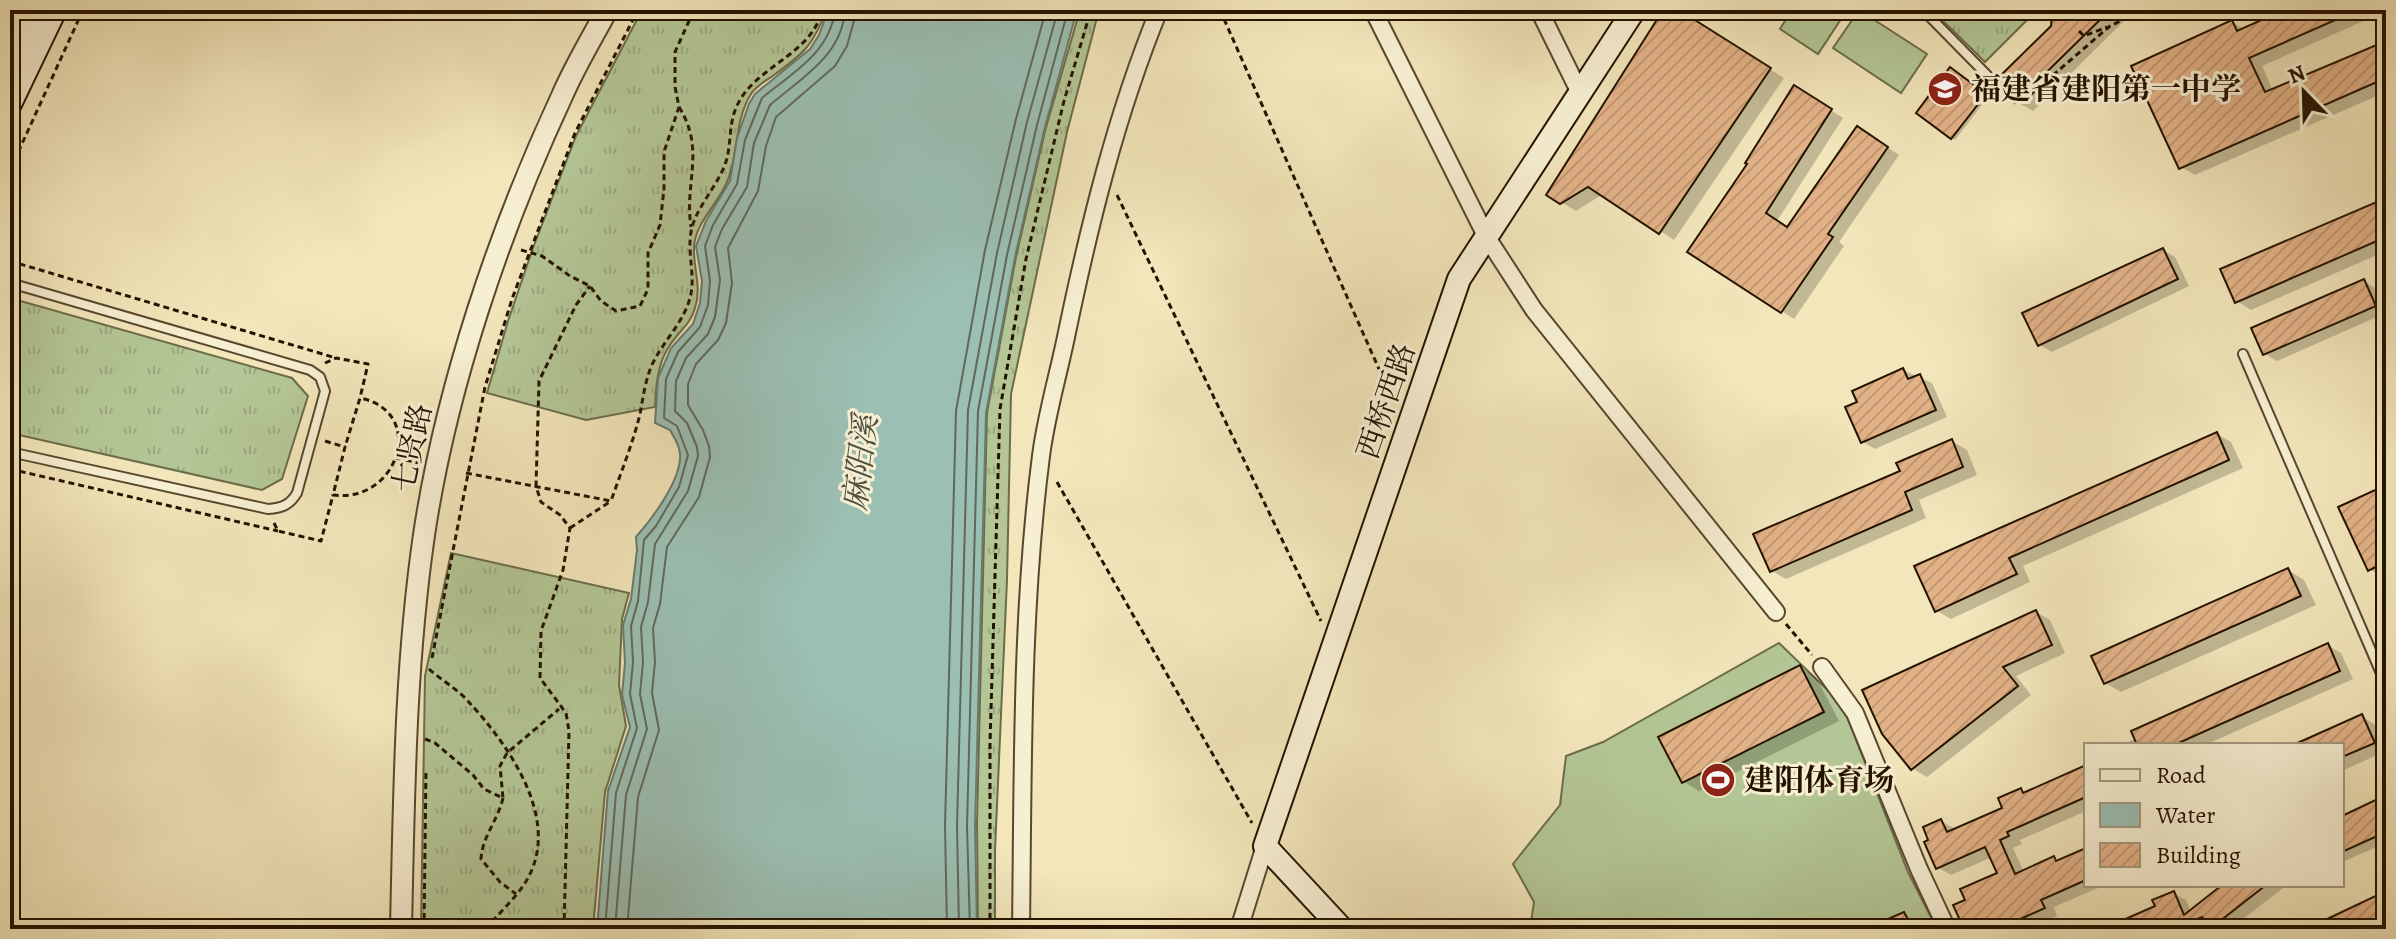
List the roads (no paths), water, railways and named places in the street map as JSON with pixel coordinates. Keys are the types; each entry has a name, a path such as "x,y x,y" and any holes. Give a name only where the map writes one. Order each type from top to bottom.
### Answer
{"main road":[{"path":"10,55 32,10"},
{"path":"10,104 55,10"},
{"name":"西桥西路","path":"1265,846 1459,279 1634,10"},
{"path":"1265,846 1342,929"}],"street":[{"name":"七贤路","path":"401,929 405,735 423,547 436,466 460,371 502,242 563,92 607,10"},
{"path":"1021,929 1029,601 1041,454 1105,169 1144,46 1159,10"},
{"path":"1373,10 1486,236 1534,310 1776,612"},
{"path":"1539,10 1580,93"},
{"path":"1822,667 1855,713 1947,929"},
{"path":"1239,929 1265,846"}],"lane":[{"path":"1923,10 1987,75"},
{"path":"10,283 310,370 320,377 324,386 313,438 292,501 285,506 268,509 10,452"},
{"path":"2243,354 2386,685"}],"water":[{"name":"麻阳溪","path":"828,10 1077,10 1045,127 1015,257 986,413 975,826 977,929 597,929 608,791 630,727 622,695 625,663 623,625 631,599 636,537 665,498 679,464 679,448 670,430 655,423 658,378 671,348 693,324 700,303 702,281 696,246 706,221 730,181 737,138 749,104 755,94 810,49"}],"place":[{"name":"福建省建阳第一中学","path":"1945,89"},
{"name":"建阳体育场","path":"1718,780"}]}
